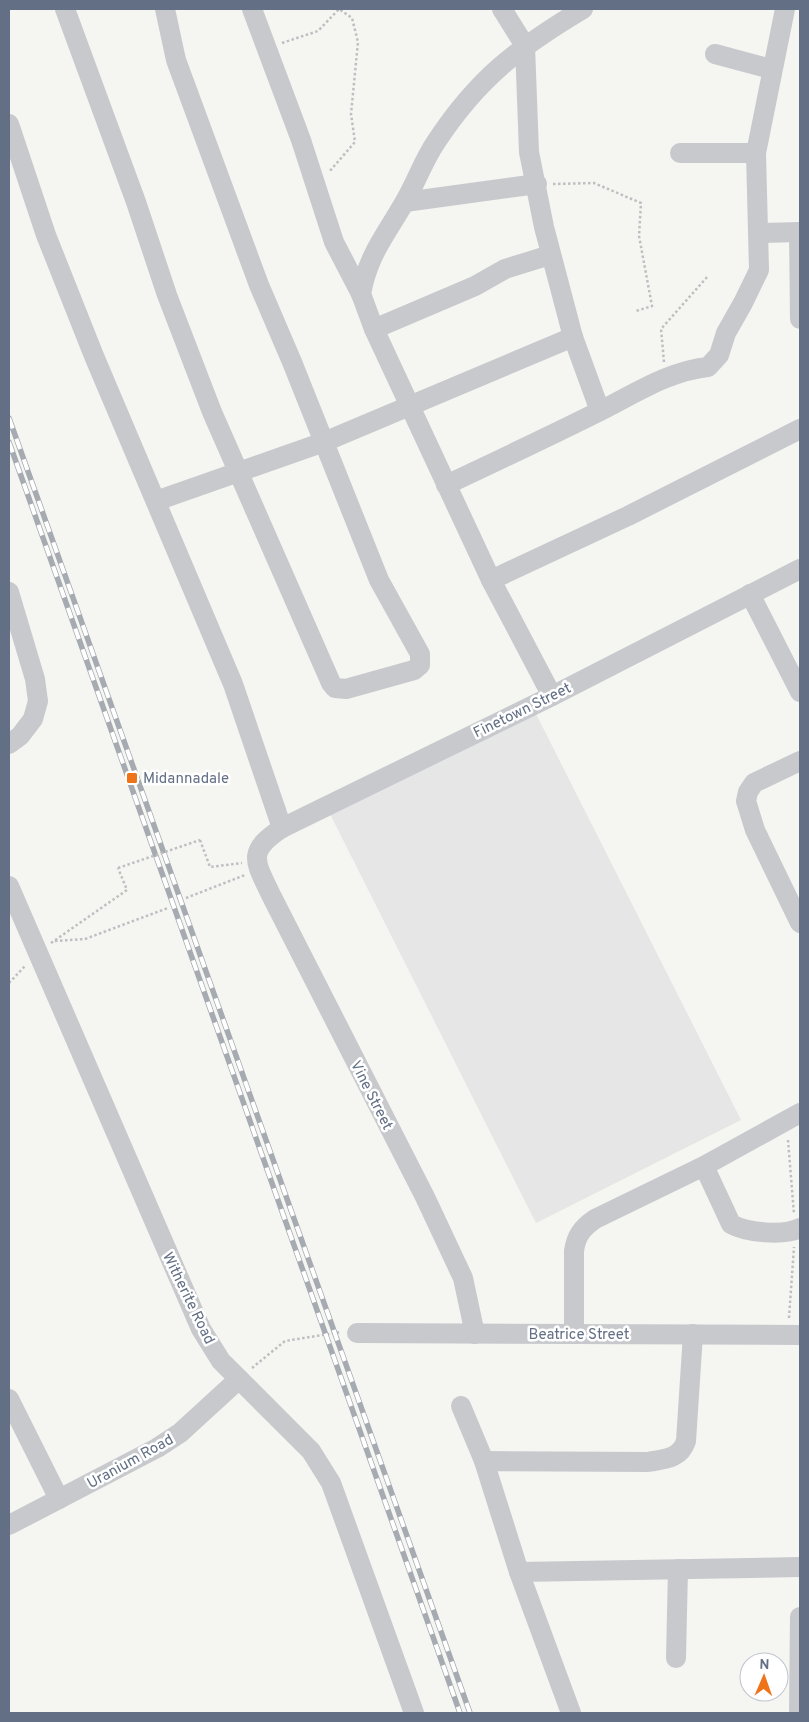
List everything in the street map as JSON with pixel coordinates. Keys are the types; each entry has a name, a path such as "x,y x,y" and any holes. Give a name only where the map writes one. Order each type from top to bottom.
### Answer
{"street":[{"path":"65,9 136,202 167,295 212,412 315,650 335,688 346,689 414,670 420,665 420,654 379,580 245,248 176,60 166,9"},
{"path":"252,9 334,242 361,294 374,329 490,580 552,696"},
{"path":"502,9 525,46 530,152 550,255 573,337 600,411"},
{"path":"361,294 365,271 372,255 405,202 435,144 464,104 492,72 525,46 583,9"},
{"path":"446,485 600,411 646,386 666,378 708,367 719,355 726,333 757,275 759,232 756,153 771,70 789,14"},
{"path":"715,54 771,70"},
{"path":"9,124 46,235 233,684 282,828"},
{"path":"680,153 756,153"},
{"path":"405,202 536,184"},
{"path":"759,232 800,232 800,319"},
{"path":"374,329 475,286 505,269 550,255"},
{"path":"156,500 324,442 573,337"},
{"path":"490,580 628,516 800,429"},
{"name":"Finetown Street","path":"257,866 257,851 266,840 282,828 552,696 800,569"},
{"path":"9,592 35,679 38,701 33,718 20,736 9,744"},
{"path":"750,594 800,692"},
{"path":"800,761 754,783 748,792 746,801 755,830 800,924"},
{"name":"Vine Street","path":"257,866 425,1197 463,1278 474,1334"},
{"name":"Witherite Road","path":"9,886 46,947 200,1328 222,1361 238,1379 312,1451 331,1483 414,1713"},
{"path":"574,1334 574,1251 576,1240 583,1228 595,1219 704,1166 800,1113"},
{"path":"704,1166 726,1217 731,1224 739,1229 765,1232 795,1231 800,1228"},
{"name":"Beatrice Street","path":"357,1333 800,1335"},
{"path":"484,1461 648,1462 675,1456 683,1450 687,1434 693,1334"},
{"name":"Uranium Road","path":"9,1525 136,1461 180,1433 238,1379"},
{"path":"9,1399 59,1499"},
{"path":"462,1406 484,1461 519,1572 571,1713"},
{"path":"519,1572 800,1567"},
{"path":"676,1658 678,1569"},
{"path":"799,1713 800,1617"}],"path":[{"path":"265,48 318,31 339,9 352,18 358,42 351,114 355,142 316,187"},
{"path":"536,184 594,183 641,203 640,236 652,306 636,311"},
{"path":"666,378 661,329 708,276"},
{"path":"9,983 46,947 127,890 118,868 200,840 210,867 257,866"},
{"path":"186,898 257,866"},
{"path":"46,947 85,939 168,908"},
{"path":"238,1379 286,1341 334,1332 357,1333"}],"shaded area":[{"path":"535,712 741,1120 536,1223 330,814"}],"railway":[{"path":"9,418 470,1713"},
{"path":"9,442 460,1713"}],"place":[{"name":"Midannadale","path":"132,778"}]}
